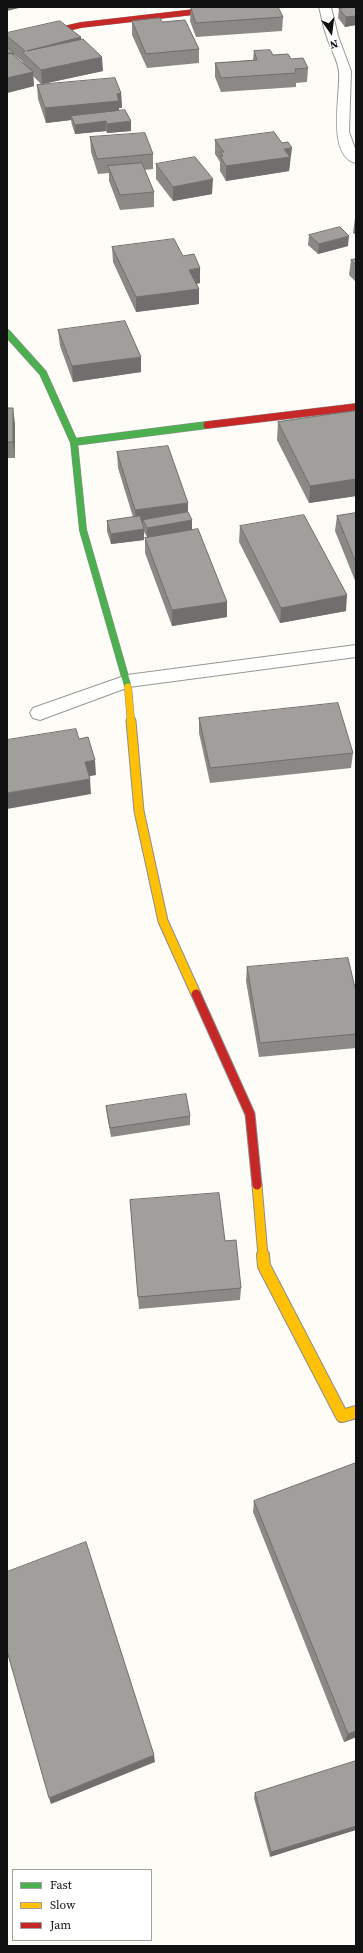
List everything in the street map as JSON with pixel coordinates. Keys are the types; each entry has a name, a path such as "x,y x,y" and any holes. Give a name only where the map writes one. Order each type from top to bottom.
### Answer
{"street":[{"path":"7,42 81,25 169,14 256,7"},
{"path":"325,7 332,36 345,71 344,132 350,152 356,159"},
{"path":"7,333 43,373 74,442 83,530 127,681 139,811 163,921 250,1114 264,1266 342,1416 356,1412"},
{"path":"74,442 356,407"},
{"path":"40,713 127,681 356,651"}],"building":[{"path":"191,7 278,7 283,17 196,23"},
{"path":"356,7 356,16 346,17 339,9"},
{"path":"160,18 162,22 185,20 199,49 146,54 132,21"},
{"path":"60,21 81,37 27,51 83,39 102,57 41,70 22,52 25,51 7,36 7,33"},
{"path":"7,47 14,53 7,54"},
{"path":"270,50 273,55 288,54 291,59 303,58 308,68 295,69 296,73 221,78 215,63 257,60 254,51"},
{"path":"11,53 33,72 7,78 7,54"},
{"path":"115,78 121,93 117,94 119,101 45,108 37,85"},
{"path":"125,110 131,121 107,124 106,121 75,125 71,116"},
{"path":"274,132 282,143 288,142 292,148 284,149 290,157 226,166 220,156 223,156 220,152 224,152 215,140"},
{"path":"145,133 153,154 97,159 90,137"},
{"path":"195,157 213,179 173,187 156,164"},
{"path":"142,163 154,192 120,195 108,166"},
{"path":"340,227 349,236 319,244 309,235"},
{"path":"174,239 183,256 194,254 200,268 189,270 199,289 136,297 112,247"},
{"path":"356,259 356,265 351,260"},
{"path":"125,321 141,357 72,366 58,330"},
{"path":"7,408 13,408 13,442 7,442"},
{"path":"356,411 356,479 310,486 278,422"},
{"path":"168,446 188,503 135,510 117,452"},
{"path":"188,512 192,520 147,528 143,520"},
{"path":"356,513 356,563 337,516"},
{"path":"304,515 347,595 281,608 240,526"},
{"path":"140,516 144,529 111,534 107,521"},
{"path":"198,529 227,602 172,610 145,538"},
{"path":"338,703 353,753 210,768 199,718"},
{"path":"76,729 79,739 88,737 95,760 85,762 90,779 7,793 7,740"},
{"path":"348,958 356,992 356,1034 260,1043 247,967"},
{"path":"186,1094 190,1116 110,1128 106,1106"},
{"path":"219,1193 225,1241 236,1240 241,1288 138,1297 130,1200"},
{"path":"356,1463 356,1731 348,1734 254,1501"},
{"path":"86,1542 154,1755 49,1798 7,1651 7,1572"},
{"path":"356,1761 356,1826 271,1852 255,1793"}],"traffic: fast":[{"path":"194,12 256,7"},
{"path":"7,333 43,373 74,442 207,425"},
{"path":"74,442 83,530 128,687"}],"traffic: slow":[{"path":"128,687 139,811 163,921 196,994"},
{"path":"257,1185 264,1266 342,1416 356,1412"}],"traffic: jam":[{"path":"7,42 81,25 194,12"},
{"path":"207,425 356,407"},
{"path":"196,994 250,1114 257,1185"}]}
